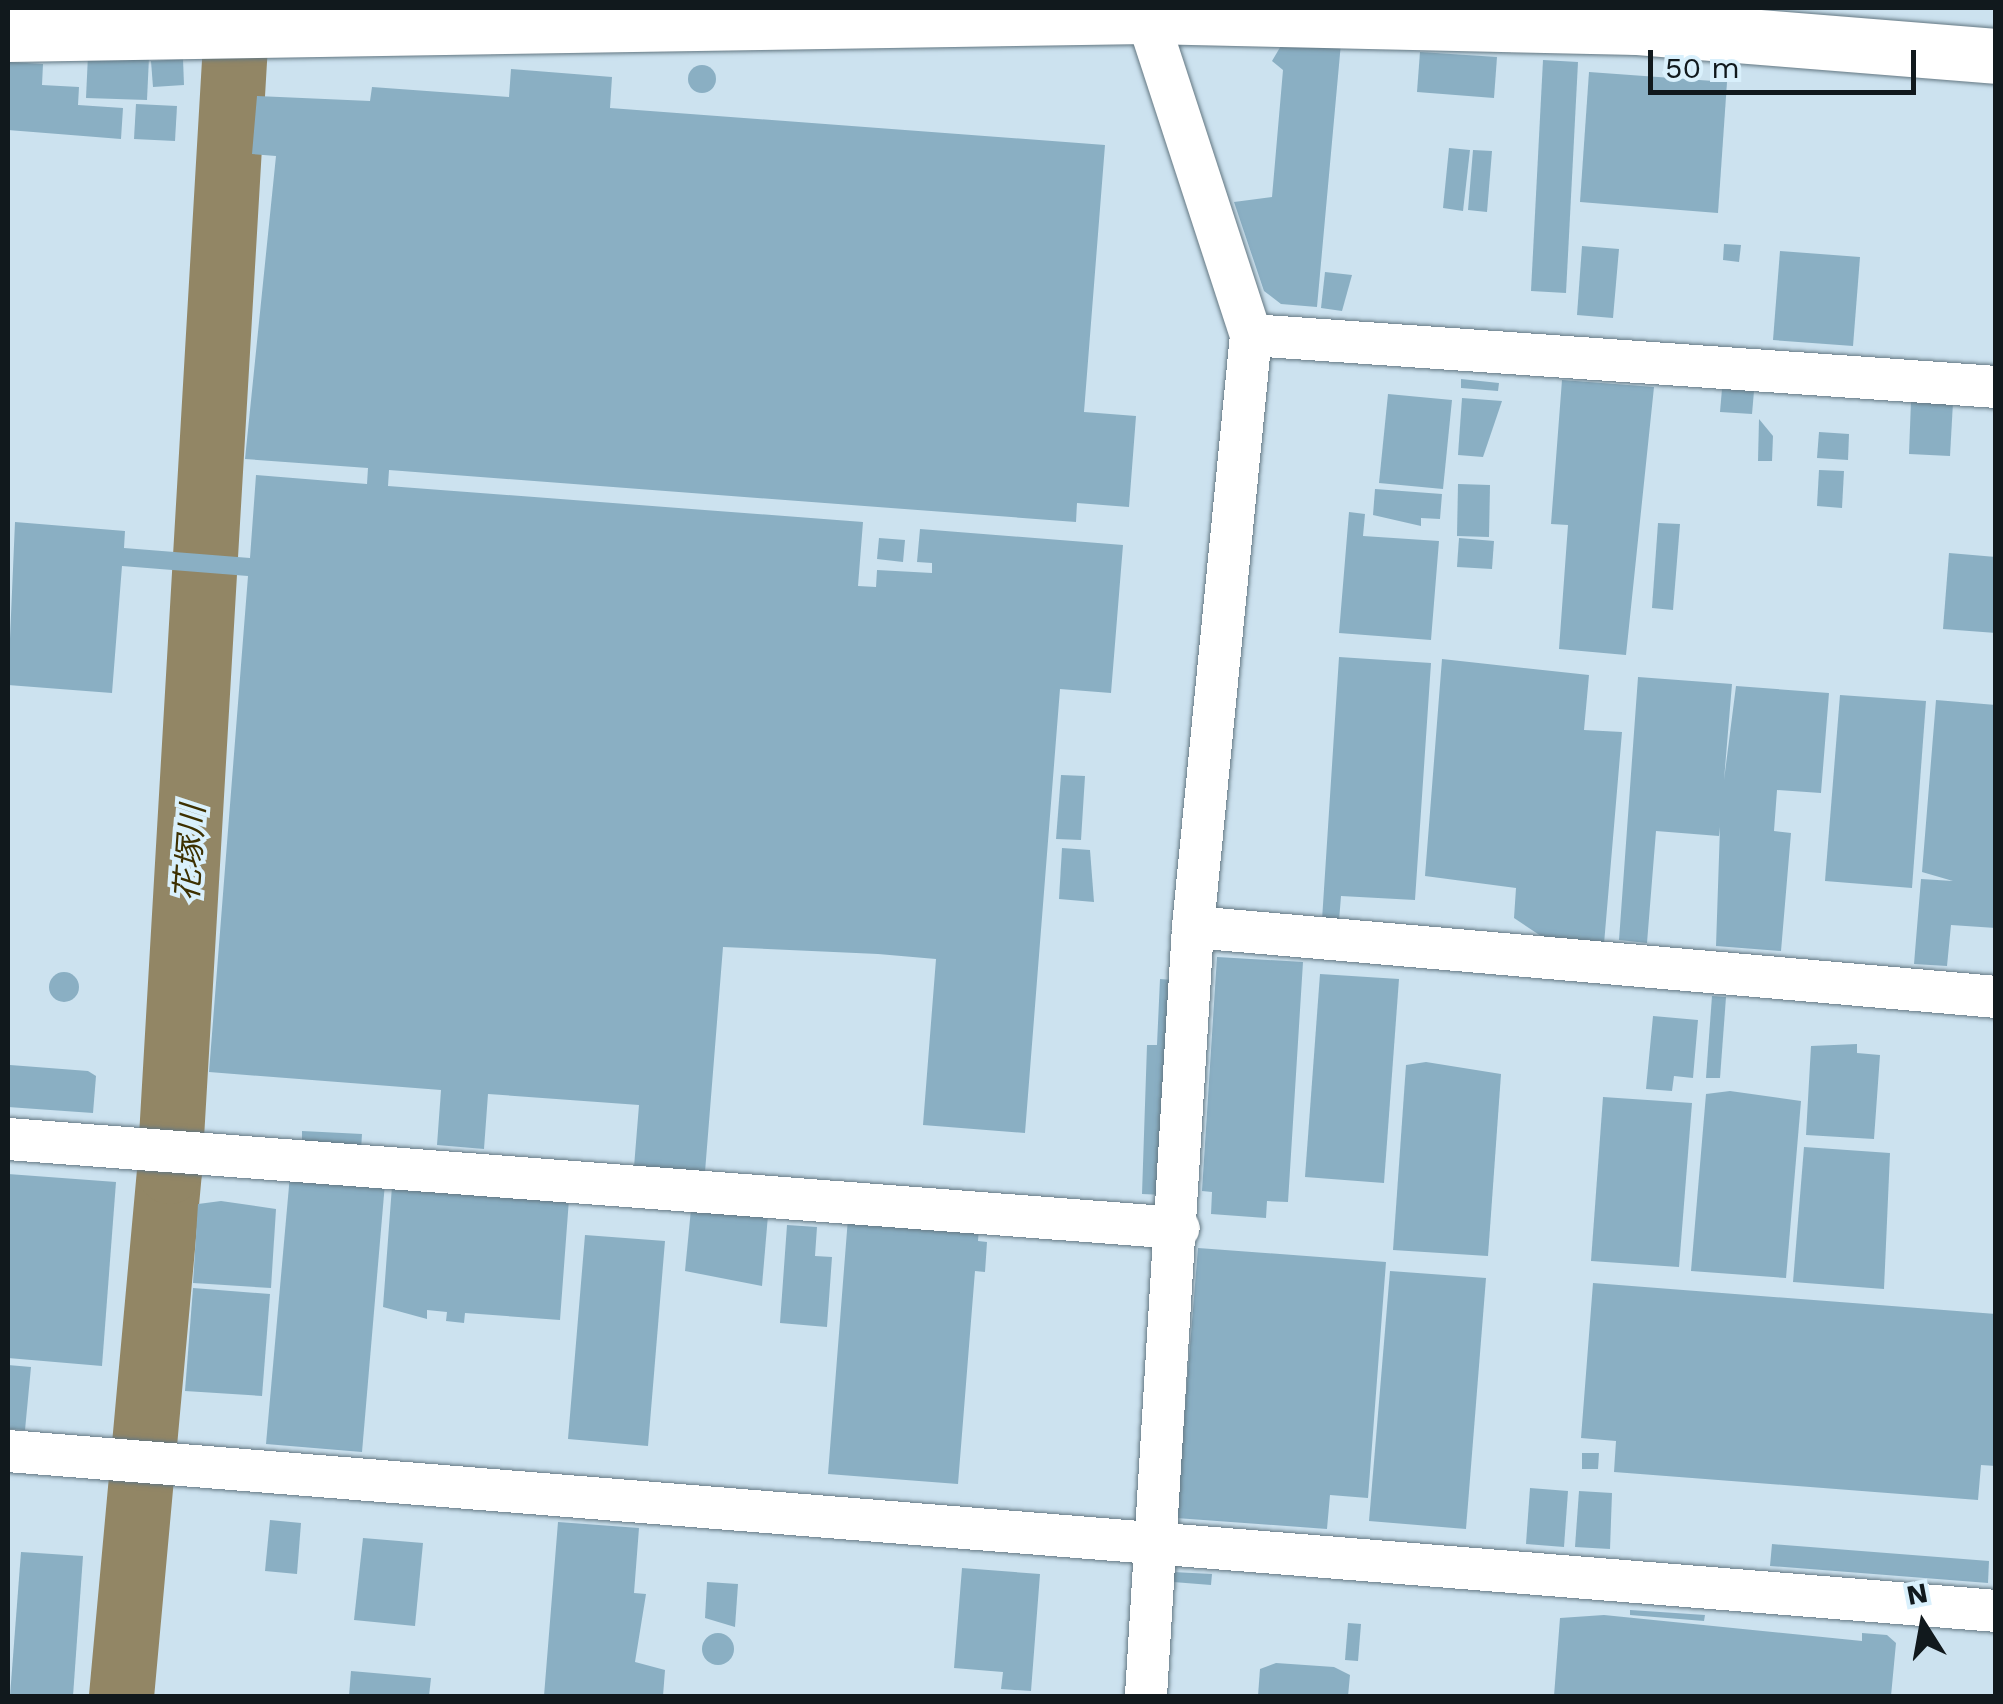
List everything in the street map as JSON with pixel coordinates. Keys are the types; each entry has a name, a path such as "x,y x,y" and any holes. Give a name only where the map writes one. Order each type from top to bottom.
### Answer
{"street":[{"path":"1145,12 1251,335 1193,927 1179,1228 1146,1696"},
{"path":"8,34 1145,12 1638,18 1996,56"},
{"path":"1251,335 1996,387"},
{"path":"1193,927 1996,997"},
{"path":"8,1139 1179,1228"},
{"path":"8,1451 1996,1611"}],"building":[{"path":"1285,39 1341,43 1317,307 1281,304 1264,291 1234,202 1272,197 1283,70 1272,61"},
{"path":"1420,52 1497,57 1494,98 1417,92"},
{"path":"88,55 149,57 147,100 86,98"},
{"path":"183,59 184,85 153,87 151,61"},
{"path":"1543,60 1578,62 1566,293 1531,291"},
{"path":"10,62 43,64 42,85 79,87 78,105 123,108 121,139 8,130"},
{"path":"702,65 712,69 716,79 712,89 702,93 692,89 688,79 692,69"},
{"path":"511,69 612,77 610,108 1105,145 1084,412 1136,416 1129,507 1077,503 1076,522 389,470 388,486 863,522 858,586 876,587 877,570 932,573 932,563 917,562 920,529 1123,545 1111,693 1060,689 1025,1133 923,1125 936,959 878,954 723,947 705,1172 634,1167 639,1105 488,1094 484,1149 437,1145 441,1090 209,1072 248,576 122,566 112,693 8,685 15,522 125,531 124,548 250,558 256,475 367,484 368,468 245,459 276,156 252,154 257,96 370,101 372,87 509,97"},
{"path":"1589,72 1727,82 1718,213 1580,202"},
{"path":"136,104 177,106 175,141 134,139"},
{"path":"1449,148 1470,150 1463,211 1443,208"},
{"path":"1473,150 1492,151 1487,212 1468,210"},
{"path":"1724,244 1741,245 1739,262 1723,260"},
{"path":"1582,246 1619,249 1613,318 1577,315"},
{"path":"1780,251 1860,257 1853,346 1773,340"},
{"path":"1325,272 1352,275 1342,311 1321,308"},
{"path":"1461,379 1499,383 1498,391 1461,388"},
{"path":"1562,380 1654,387 1626,655 1559,649 1568,525 1551,524"},
{"path":"1722,389 1754,391 1752,414 1720,412"},
{"path":"1388,394 1452,400 1443,489 1379,483"},
{"path":"1462,398 1502,401 1483,457 1458,455"},
{"path":"1911,401 1953,402 1950,456 1909,454"},
{"path":"1759,419 1773,436 1772,461 1758,461"},
{"path":"1819,432 1849,434 1848,460 1817,458"},
{"path":"1819,470 1844,471 1842,508 1817,506"},
{"path":"1458,484 1490,485 1489,537 1457,536"},
{"path":"1375,489 1442,494 1440,519 1421,518 1421,526 1373,515"},
{"path":"1349,512 1365,514 1363,536 1439,541 1431,640 1339,633"},
{"path":"1658,523 1680,524 1673,610 1652,608"},
{"path":"879,538 905,540 903,562 877,559"},
{"path":"1459,538 1494,541 1492,569 1457,567"},
{"path":"1949,553 1996,557 1996,633 1943,629"},
{"path":"1339,657 1431,663 1415,900 1341,896 1339,921 1322,920"},
{"path":"1442,659 1589,675 1584,730 1622,732 1604,944 1547,940 1514,918 1516,888 1425,876"},
{"path":"1638,677 1732,684 1724,780 1736,686 1829,693 1821,793 1777,790 1774,831 1791,833 1781,951 1716,946 1720,827 1719,836 1656,831 1647,943 1619,940"},
{"path":"1840,695 1926,701 1912,888 1825,881"},
{"path":"1936,700 1996,705 1996,928 1951,925 1947,966 1914,964 1921,879 1953,881 1922,872"},
{"path":"1061,775 1085,776 1081,840 1056,839"},
{"path":"1062,848 1090,850 1094,902 1059,899"},
{"path":"1217,957 1303,962 1288,1202 1267,1201 1266,1218 1211,1214 1212,1192 1202,1191"},
{"path":"64,972 75,976 79,987 75,998 64,1002 53,998 49,987 53,976"},
{"path":"1320,974 1399,979 1384,1183 1305,1177"},
{"path":"1160,979 1173,980 1165,1195 1142,1194 1147,1045 1157,1045"},
{"path":"1712,996 1726,997 1720,1078 1706,1078"},
{"path":"1653,1016 1698,1020 1693,1078 1674,1076 1672,1091 1646,1089"},
{"path":"1857,1044 1857,1053 1880,1055 1874,1139 1806,1135 1811,1046"},
{"path":"1426,1062 1501,1074 1488,1256 1393,1250 1406,1065"},
{"path":"10,1065 88,1071 96,1076 93,1113 8,1107"},
{"path":"1730,1091 1801,1101 1786,1278 1691,1271 1706,1094"},
{"path":"1603,1097 1692,1103 1679,1267 1591,1261"},
{"path":"302,1131 362,1134 361,1150 302,1147"},
{"path":"1804,1147 1890,1153 1884,1289 1793,1282"},
{"path":"8,1174 116,1182 102,1366 8,1358"},
{"path":"290,1175 385,1183 362,1452 266,1444"},
{"path":"392,1186 569,1199 560,1320 465,1313 464,1323 446,1321 447,1312 427,1310 427,1319 383,1307"},
{"path":"221,1201 276,1209 271,1288 193,1283 198,1204"},
{"path":"691,1209 768,1215 762,1286 685,1271"},
{"path":"848,1218 979,1227 978,1241 987,1242 985,1272 975,1271 958,1484 828,1474"},
{"path":"787,1225 817,1227 815,1256 832,1257 827,1327 780,1323"},
{"path":"585,1235 665,1241 648,1446 568,1439"},
{"path":"1198,1248 1386,1262 1368,1498 1330,1495 1327,1529 1176,1518"},
{"path":"1390,1271 1486,1278 1466,1529 1369,1521"},
{"path":"1593,1283 1996,1314 1996,1466 1981,1465 1978,1500 1614,1472 1616,1441 1581,1438"},
{"path":"193,1288 270,1294 262,1396 185,1391"},
{"path":"8,1365 31,1367 25,1430 8,1429"},
{"path":"1582,1453 1599,1453 1598,1469 1582,1469"},
{"path":"1530,1488 1568,1491 1564,1547 1526,1544"},
{"path":"1579,1491 1612,1493 1610,1549 1575,1547"},
{"path":"270,1520 301,1523 297,1574 265,1571"},
{"path":"558,1522 639,1528 634,1593 646,1594 635,1662 665,1670 663,1696 544,1696"},
{"path":"363,1538 423,1543 415,1626 354,1620"},
{"path":"1772,1544 1989,1561 1988,1583 1770,1566"},
{"path":"21,1552 83,1556 73,1696 10,1696"},
{"path":"962,1568 1040,1574 1031,1691 1001,1689 1003,1672 954,1668"},
{"path":"1173,1572 1212,1574 1211,1585 1173,1582"},
{"path":"707,1582 738,1584 735,1627 705,1618"},
{"path":"1630,1610 1705,1615 1704,1621 1630,1615"},
{"path":"1604,1615 1862,1641 1862,1633 1887,1635 1896,1643 1891,1696 1554,1696 1560,1618"},
{"path":"1348,1623 1361,1624 1358,1661 1345,1660"},
{"path":"718,1633 729,1638 734,1649 729,1660 718,1665 707,1660 702,1649 707,1638"},
{"path":"1276,1663 1334,1667 1350,1675 1348,1696 1258,1696 1260,1669"},
{"path":"351,1671 431,1678 429,1696 349,1696"}],"waterway":[{"name":"花塚川","path":"121,1696 169,1171 237,8"}]}
